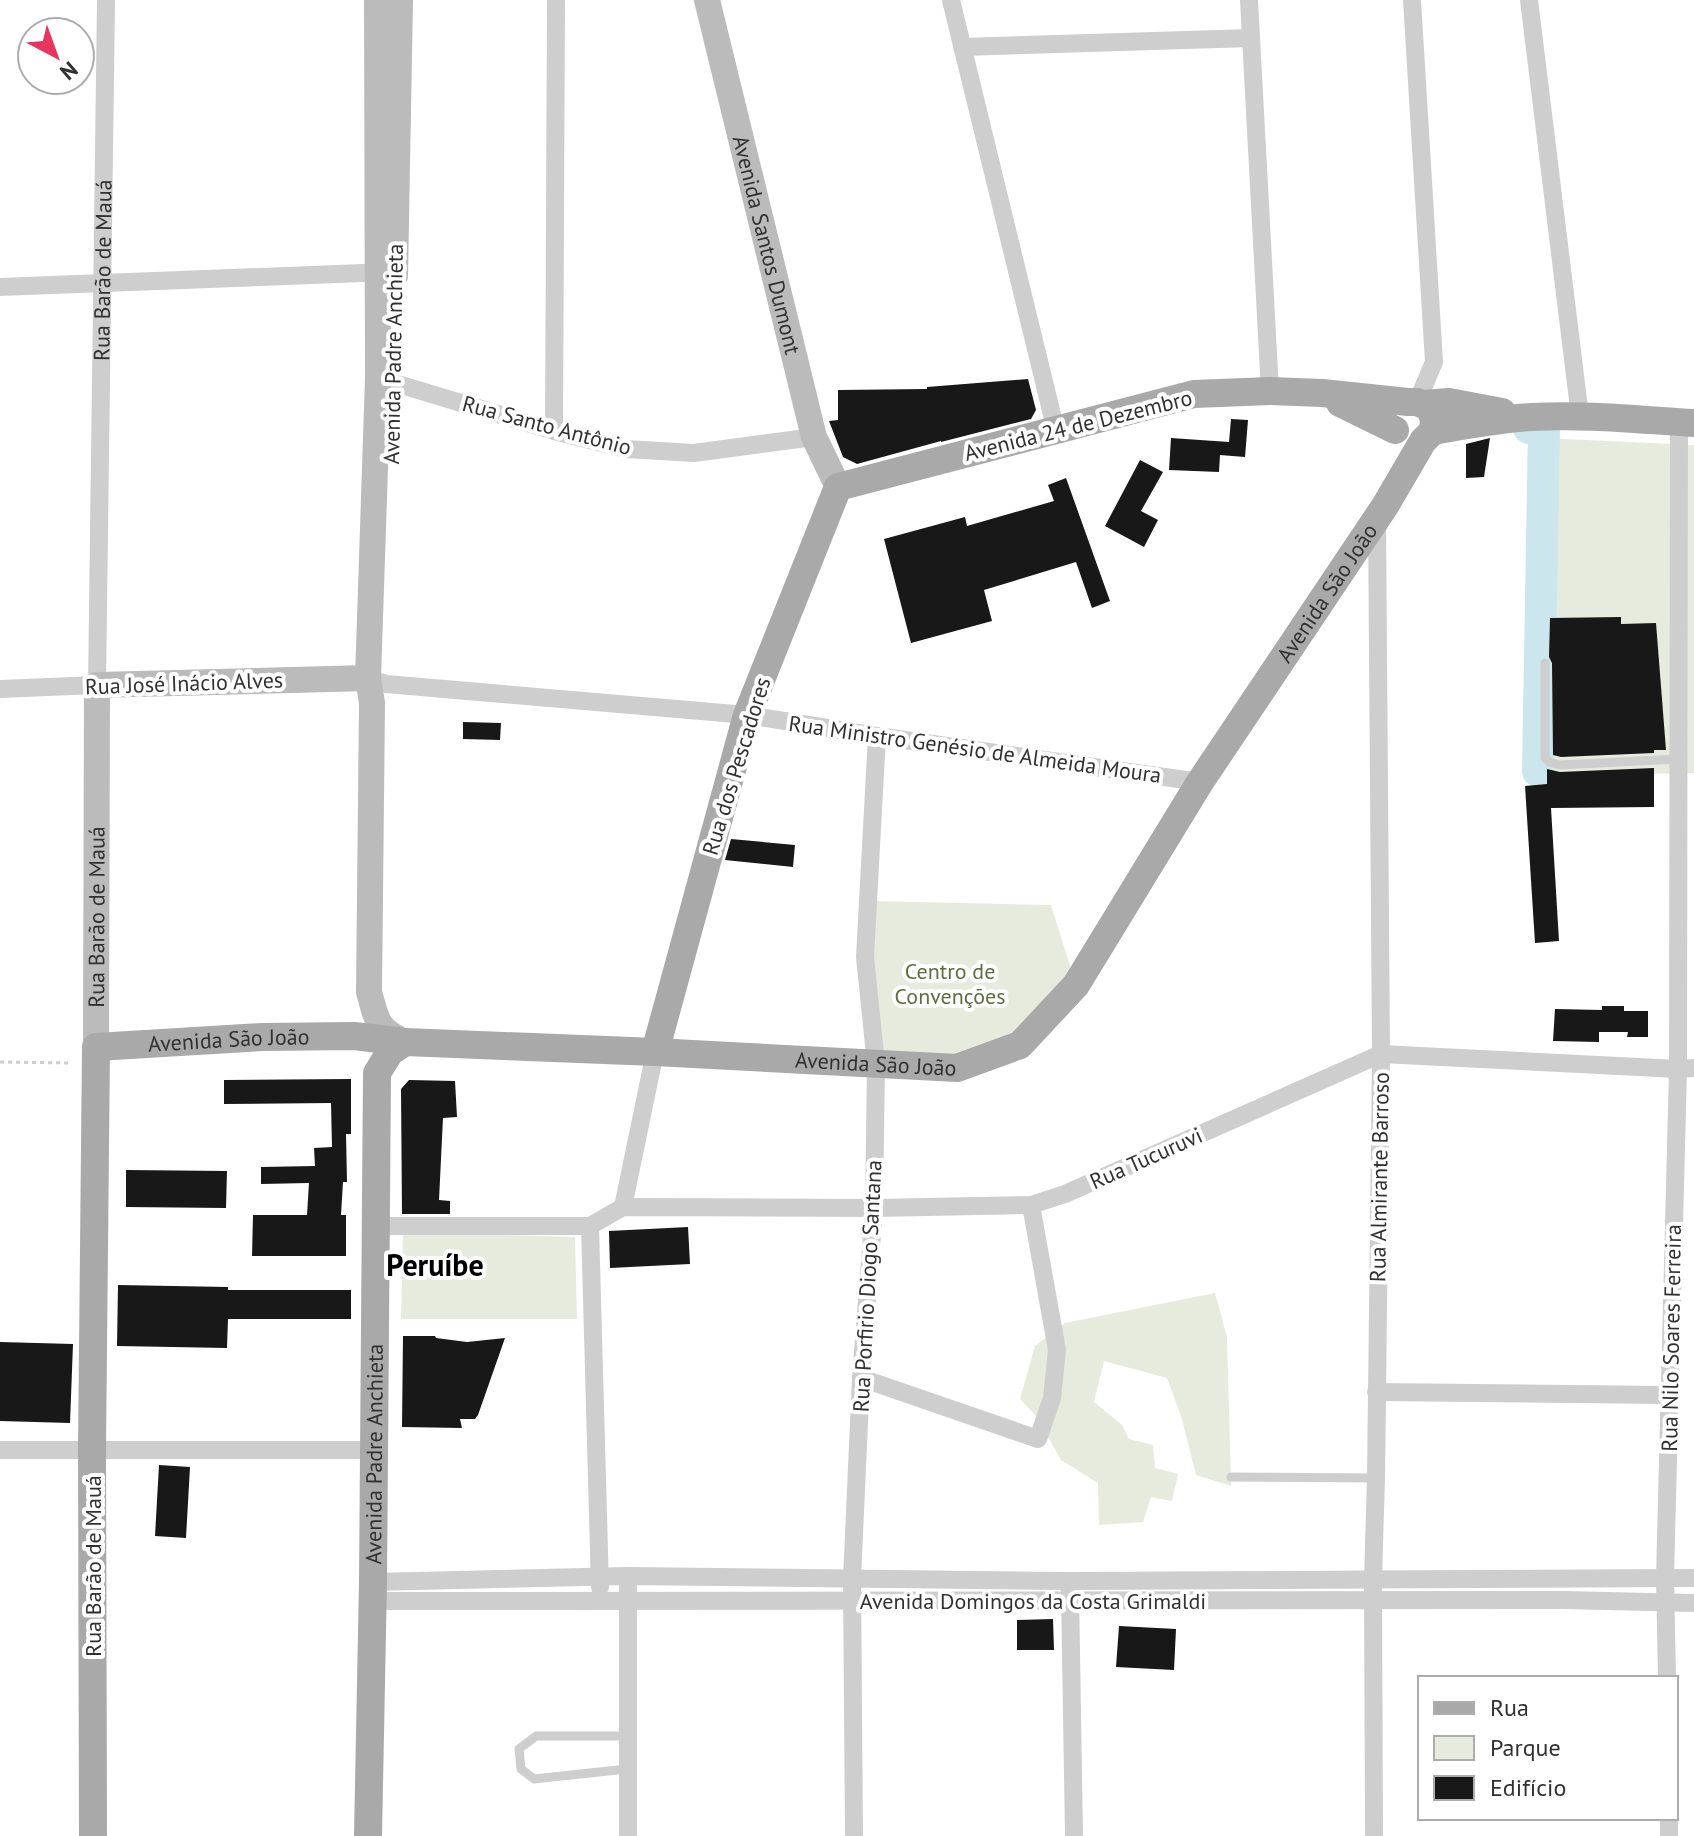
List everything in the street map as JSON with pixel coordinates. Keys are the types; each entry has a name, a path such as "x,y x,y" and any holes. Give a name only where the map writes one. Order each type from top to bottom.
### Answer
{"main road":[{"name":"Avenida Padre Anchieta","path":"377,0 386,272 386,380 375,688 369,992 377,1023 405,1042"},
{"name":"Avenida Padre Anchieta","path":"386,272 400,0"},
{"name":"Avenida Santos Dumont","path":"707,0 814,437 838,487"},
{"name":"Avenida 24 de Dezembro","path":"838,487 1194,394 1270,391 1322,393 1416,403 1449,402 1530,417"},
{"name":"Avenida 24 de Dezembro","path":"1322,393 1412,434 1530,417 1580,416 1686,423"},
{"name":"Avenida São João","path":"96,1055 262,1037 342,1036 405,1042 957,1068 1020,1045 1076,985 1200,782 1381,512 1412,434 1393,423 1397,410 1416,403"},
{"path":"1412,434 1435,425 1433,413 1416,403"},
{"name":"Rua dos Pescadores","path":"655,1052 747,715 838,487"},
{"name":"Rua José Inácio Alves","path":"97,685 375,688"},
{"name":"Rua Barão de Mauá","path":"93,1836 97,685"},
{"path":"342,1036 377,1073 390,1052 405,1042"},
{"name":"Avenida Padre Anchieta","path":"368,1836 377,1073"}],"street":[{"name":"Rua Barão de Mauá","path":"97,685 106,0"},
{"path":"554,431 556,0"},
{"path":"951,0 1056,431"},
{"path":"1249,0 1270,391"},
{"path":"1412,0 1434,362 1416,403"},
{"path":"1529,0 1580,416"},
{"path":"962,47 1251,38"},
{"path":"0,287 386,272"},
{"name":"Rua Santo Antônio","path":"386,380 554,431 626,449 694,453 814,437"},
{"name":"Rua Nilo Soares Ferreira","path":"1667,1676 1665,1578 1669,1395 1686,1068 1678,759 1686,738 1686,423"},
{"name":"Rua Almirante Barroso","path":"1374,1836 1373,1579 1381,1054 1381,512"},
{"name":"Rua José Inácio Alves","path":"0,689 97,685"},
{"name":"Rua Ministro Genésio de Almeida Moura","path":"375,688 747,715 1200,782"},
{"name":"Rua Porfirio Diogo Santana","path":"854,1836 852,1579 861,1378 874,1208 876,1064 865,957 877,736"},
{"path":"376,1226 590,1226 623,1207 655,1052"},
{"name":"Rua Tucuruvi","path":"623,1207 1031,1205 1065,1194 1381,1054 1686,1068"},
{"path":"861,1378 1038,1439 1052,1398 1057,1350 1031,1205"},
{"path":"590,1226 600,1599"},
{"path":"1376,1392 1669,1395"},
{"path":"0,1450 374,1450"},
{"path":"628,1576 628,1836"},
{"name":"Avenida Domingos da Costa Grimaldi","path":"373,1592 628,1576 1070,1581 1694,1578"},
{"path":"1070,1581 1074,1836"},
{"name":"Avenida Domingos da Costa Grimaldi","path":"373,1592 600,1599 1563,1600 1694,1603"}],"lane":[{"path":"1545,663 1545,758 1549,762 1560,765 1678,759"},
{"path":"1231,1477 1376,1478"},
{"path":"627,1736 536,1736 519,1749 521,1769 534,1779 627,1769"}],"path":[{"path":"0,1062 96,1055"}],"green space":[{"path":"1543,438 1694,445 1694,773 1527,776"},
{"name":"Centro de Convenções","path":"868,901 1051,905 1076,985 1020,1045 957,1068 876,1064"},
{"path":"403,1232 575,1237 577,1319 401,1319"},
{"path":"1215,1293 1227,1337 1231,1486 1196,1475 1182,1419 1167,1378 1104,1361 1094,1402 1122,1425 1129,1439 1153,1445 1155,1468 1178,1474 1172,1501 1151,1497 1143,1522 1099,1525 1098,1483 1061,1460 1037,1417 1020,1399 1035,1346 1065,1323"}],"building":[{"path":"1028,379 1036,410 1031,419 857,464 843,457 829,421 838,420 838,390 927,389"},
{"path":"1231,419 1248,420 1245,457 1220,455 1219,472 1169,470 1171,438 1229,442"},
{"path":"1490,438 1484,477 1466,478 1466,444"},
{"path":"1140,460 1163,472 1141,511 1158,520 1144,547 1105,526"},
{"path":"1066,478 1110,601 1092,608 1076,562 984,590 992,621 911,643 884,539 965,517 967,526 1054,501 1048,485"},
{"path":"1621,617 1621,624 1656,623 1666,750 1654,750 1654,753 1553,755 1550,618"},
{"path":"463,722 501,723 500,740 463,739"},
{"path":"1654,768 1654,807 1551,808 1559,941 1535,943 1525,786 1547,784 1547,769 1560,772"},
{"path":"731,839 795,845 793,867 725,860"},
{"path":"1602,1006 1624,1006 1624,1011 1648,1011 1648,1037 1627,1037 1628,1032 1599,1032 1599,1042 1553,1041 1555,1009 1602,1010"},
{"path":"351,1079 351,1134 346,1134 347,1182 343,1182 341,1215 346,1215 346,1256 252,1256 253,1215 307,1215 309,1183 261,1184 261,1167 315,1166 314,1148 332,1147 331,1103 224,1104 224,1080"},
{"path":"409,1080 455,1081 457,1117 443,1118 439,1200 450,1201 450,1214 402,1214 401,1089"},
{"path":"126,1170 227,1171 226,1208 126,1207"},
{"path":"688,1227 690,1264 610,1268 609,1231"},
{"path":"118,1285 228,1287 228,1290 351,1290 351,1319 228,1319 227,1348 117,1346"},
{"path":"403,1336 435,1336 467,1342 505,1338 475,1419 460,1419 462,1428 402,1427"},
{"path":"0,1342 73,1344 70,1423 0,1421"},
{"path":"159,1465 190,1467 186,1538 155,1536"},
{"path":"1053,1619 1054,1650 1017,1650 1017,1620"},
{"path":"1119,1626 1176,1629 1174,1670 1116,1667"}],"waterway":[{"path":"1529,428 1544,429 1538,771"}],"district":[{"name":"Peruíbe","path":"435,1264"}]}
